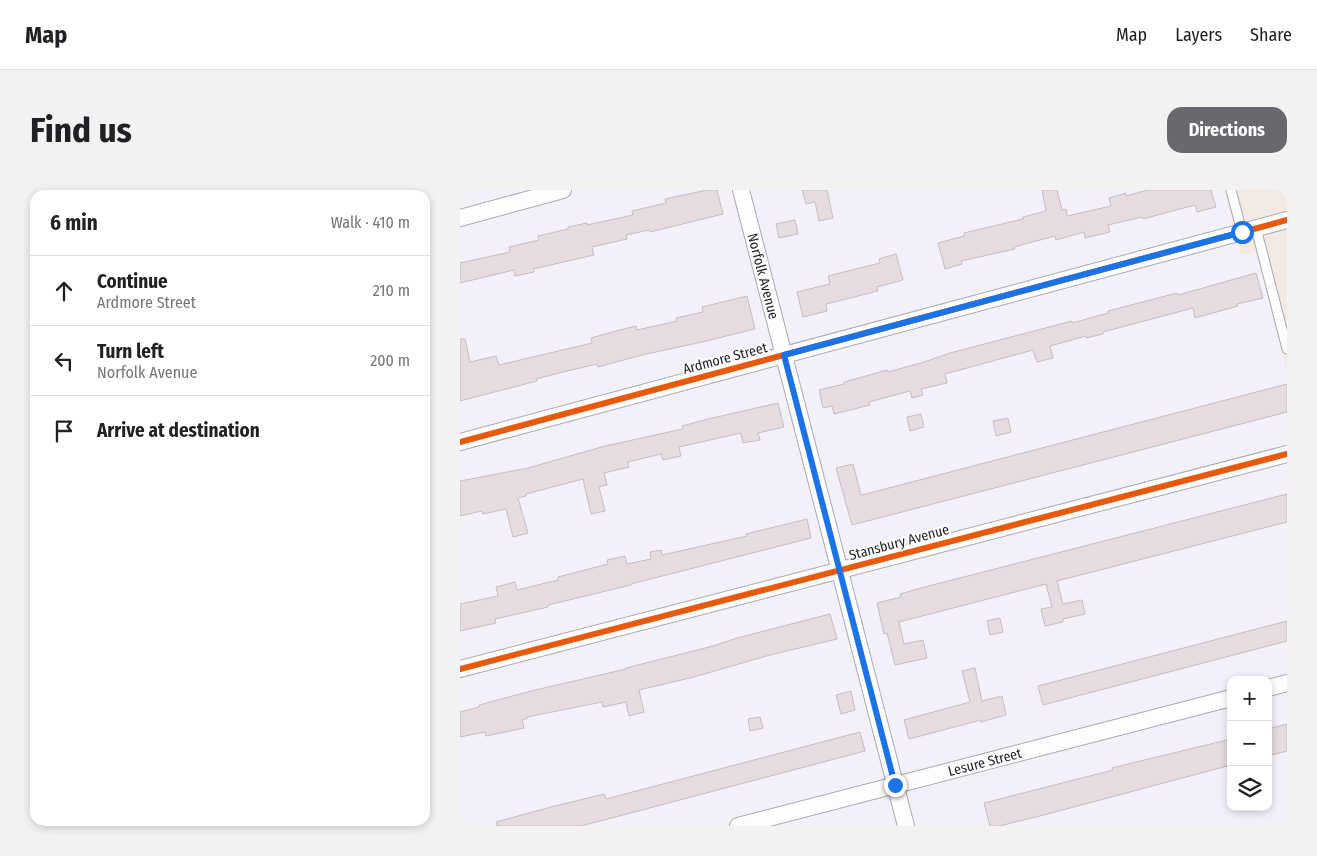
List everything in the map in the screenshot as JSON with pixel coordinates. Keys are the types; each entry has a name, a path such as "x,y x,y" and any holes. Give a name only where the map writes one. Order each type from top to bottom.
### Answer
{"street":[{"path":"460,218 563,190"},
{"name":"Norfolk Avenue","path":"741,190 906,826"},
{"name":"Ardmore Street","path":"460,442 1287,220"},
{"name":"Stansbury Avenue","path":"460,669 1287,454"},
{"path":"1272,687 1287,683"},
{"name":"Lesure Street","path":"738,826 1227,699"}],"lane":[{"path":"1231,190 1249,230 1287,349"}],"shaded area":[{"path":"1224,190 1287,190 1287,372 1256,252 1241,255"}],"building":[{"path":"707,190 717,190 723,214 650,232 649,230 626,235 627,239 592,247 594,255 533,269 534,272 515,276 514,270 460,283 460,263 510,252 509,247 539,240 538,236 568,229 568,227 633,215 632,211 666,203 665,199"},
{"path":"802,190 827,190 833,218 819,221 815,202 806,204"},
{"path":"1042,190 1057,190 1062,210 1066,209 1067,216 1111,206 1109,198 1148,190 1211,190 1216,207 1197,212 1195,205 1143,219 1142,217 1108,225 1110,232 1085,238 1084,232 1056,240 1055,236 1014,247 1015,249 961,261 962,264 945,269 938,243 964,236 964,233 1023,219 1023,217 1046,211"},
{"path":"795,220 798,234 779,238 776,224"},
{"path":"896,254 903,280 877,287 878,291 826,304 827,311 803,317 797,292 830,284 828,276 880,263 879,259"},
{"path":"1256,273 1263,298 1237,304 1238,306 1195,318 1193,308 1103,332 1103,334 1086,338 1086,336 1050,346 1053,358 1037,362 1033,350 945,374 947,383 921,389 923,395 912,398 910,391 869,402 870,405 834,414 832,406 823,408 819,390 844,384 844,382 887,370 888,372 950,353 1072,321 1072,323 1108,313 1108,311 1177,293 1178,295"},
{"path":"747,296 755,329 598,367 597,364 563,372 536,379 537,381 460,401 460,339 465,339 470,362 496,356 499,365 592,343 591,338 636,326 637,330 677,321 676,318 703,312 702,307"},
{"path":"1287,384 1287,412 852,525 836,468 853,464 862,495"},
{"path":"778,403 784,427 758,433 760,440 743,443 741,433 679,447 681,456 663,460 661,454 628,462 629,467 604,473 607,485 599,487 605,511 591,514 583,479 526,494 526,496 518,498 528,533 513,537 506,509 483,514 482,511 460,516 460,481 528,468 605,446 683,429 682,426 708,419"},
{"path":"921,414 924,427 910,431 907,417"},
{"path":"1008,418 1011,432 996,436 993,421"},
{"path":"1287,494 1287,522 1057,581 1063,604 1082,600 1085,614 1063,619 1063,622 1045,626 1041,609 1052,607 1046,584 899,622 904,644 923,640 927,658 895,665 887,633 884,634 877,603 901,597 900,594 917,589"},
{"path":"807,519 811,538 548,605 548,607 495,619 496,623 460,631 460,604 498,596 496,587 515,582 517,590 558,580 558,577 608,564 607,560 625,556 627,564 651,559 650,552 661,550 662,555 747,536 746,534"},
{"path":"830,614 837,639 639,690 644,712 629,716 626,702 603,707 602,702 527,717 522,720 524,728 486,736 485,732 460,737 460,712 479,707 479,705 626,669"},
{"path":"1000,618 1003,632 990,635 987,621"},
{"path":"1287,621 1287,641 1043,705 1038,686"},
{"path":"975,668 982,701 1002,696 1006,715 909,739 904,720 970,702 962,671"},
{"path":"851,691 855,710 841,714 836,695"},
{"path":"760,717 763,728 750,731 748,719"},
{"path":"1287,724 1287,751 1272,755 1272,728"},
{"path":"860,732 865,751 581,826 497,826 496,822 551,807 604,794 606,799"},
{"path":"1227,740 1227,766 1044,815 999,826 990,826 984,803 1113,770 1112,768"}],"cycle path":[{"path":"460,442 1287,220"},
{"path":"460,669 1287,454"}],"route":[{"path":"895,785 784,355 1242,232"}]}
